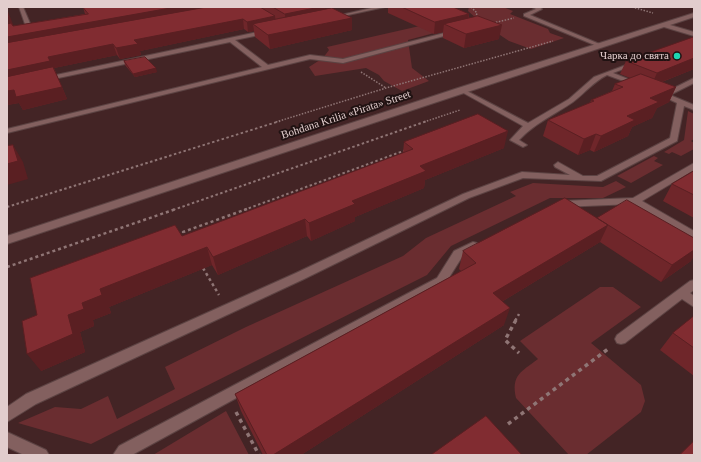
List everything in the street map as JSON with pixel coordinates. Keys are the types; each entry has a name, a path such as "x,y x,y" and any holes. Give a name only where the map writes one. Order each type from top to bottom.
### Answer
{"street":[{"name":"Bohdana Krilia «Pirata» Street","path":"7,240 599,45 694,16"},
{"path":"664,25 694,34"}],"lane":[{"path":"7,32 29,28 21,7"},
{"path":"330,18 372,8 383,7"},
{"path":"526,15 537,8 548,7"},
{"path":"526,15 599,45"},
{"path":"7,131 310,56 343,61 473,28"},
{"path":"38,80 271,31"},
{"path":"230,40 266,67"},
{"path":"523,145 514,140 528,126 571,100 596,78 643,60"},
{"path":"607,73 665,95 694,108"},
{"path":"665,95 694,80"},
{"path":"461,90 528,126"},
{"path":"7,415 31,399 227,309 466,196 522,174 598,179 674,139 681,102"},
{"path":"558,164 582,178"},
{"path":"549,208 556,204 635,201 694,166"},
{"path":"635,201 694,236"},
{"path":"121,455 124,451 442,281 458,254 486,239"},
{"path":"621,339 694,284"},
{"path":"682,293 694,302"},
{"path":"7,439 41,455"}],"path":[{"path":"470,7 477,13 473,28 526,15"},
{"path":"632,7 650,12"},
{"path":"7,207 386,88 576,35"},
{"path":"343,61 386,88"},
{"path":"7,268 464,108"},
{"path":"190,244 183,232 407,149"},
{"path":"203,268 227,309"},
{"path":"518,353 505,340 519,314"},
{"path":"508,424 621,339"},
{"path":"227,396 258,455"}],"shaded area":[{"path":"469,7 503,7 513,11 510,14 548,29 550,33 564,38 531,49 509,41 500,35 484,30 477,19 468,11"},
{"path":"433,23 438,32 408,40 412,68 429,81 402,91 384,81 379,75 366,68 315,76 309,67 323,58 329,50 327,47"},
{"path":"688,111 694,114 694,139 691,141 694,143 694,149 681,156 672,152 669,154 664,152 684,140"},
{"path":"654,156 658,158 654,161 663,165 631,183 617,176"},
{"path":"616,181 626,187 603,198 550,198 451,246 427,275 91,444 18,423 55,407 81,409 108,396 117,419 175,389 165,367 246,327 403,256 426,238 516,196 510,192 533,183 603,187"},
{"path":"600,287 613,287 641,307 591,343 641,385 645,401 641,412 586,455 569,455 516,398 516,379 522,371 538,359 520,341"},
{"path":"226,411 249,455 153,455"}],"building":[{"path":"83,7 176,7 7,37 7,24 11,23 13,26 88,14"},
{"path":"207,7 260,7 275,16 247,22 243,19 134,40 138,44 116,48 113,44 48,57 50,61 7,70 7,43"},
{"path":"273,7 320,7 285,14"},
{"path":"402,7 453,7 469,14 435,22"},
{"path":"332,8 352,18 268,35 253,24"},
{"path":"478,16 502,25 466,34 444,24"},
{"path":"694,37 694,58 657,73 626,61"},
{"path":"145,57 156,68 133,74 124,61"},
{"path":"53,67 62,87 16,97 14,90 7,91 7,77"},
{"path":"641,74 676,87 650,98 659,102 627,116 635,120 601,136 596,134 584,139 548,120 623,87 615,84"},
{"path":"478,114 508,131 420,166 426,171 352,201 355,204 309,223 305,219 213,257 207,247 100,289 102,295 82,303 84,309 68,315 73,334 27,354 22,321 37,315 30,278 175,225 182,236 413,149 404,142"},
{"path":"13,145 18,161 7,164 7,146"},
{"path":"694,171 694,195 672,184"},
{"path":"565,198 608,225 493,293 510,308 273,455 267,455 235,394 476,263 463,251"},
{"path":"627,200 694,238 694,250 672,265 597,218"},
{"path":"694,316 694,348 673,333"},
{"path":"486,416 522,455 431,455"},
{"path":"694,441 694,455 680,455"}],"place":[{"name":"Чарка до свята","path":"677,56"}]}
